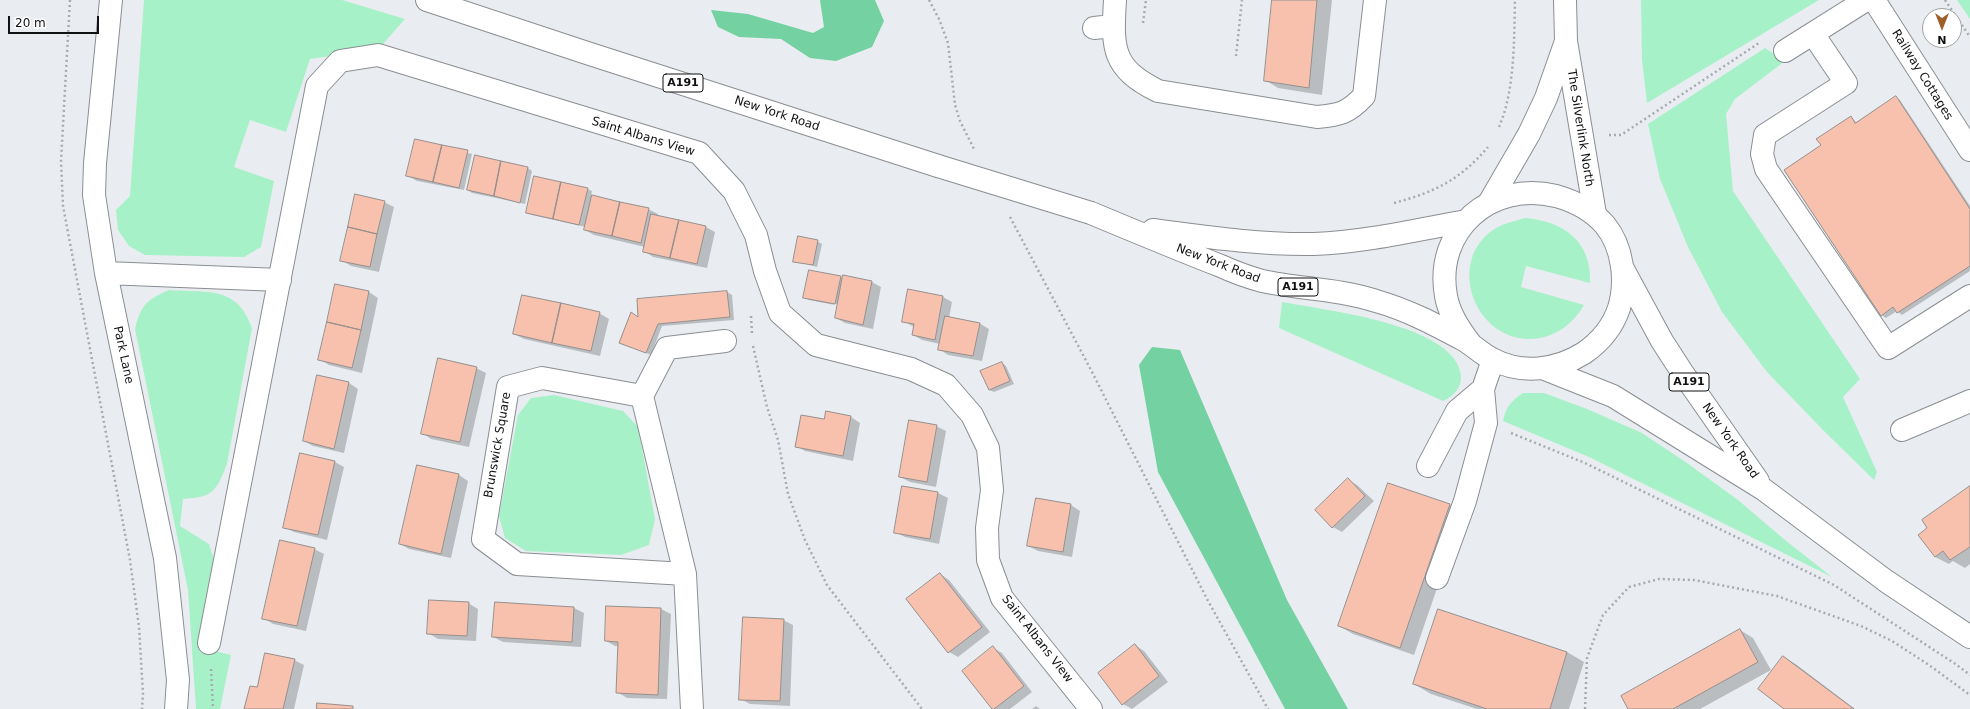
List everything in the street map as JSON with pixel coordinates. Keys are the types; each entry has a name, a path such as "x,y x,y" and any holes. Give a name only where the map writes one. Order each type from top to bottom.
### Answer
{"street":[{"name":"Park Lane","path":"111,0 95,163 94,195 106,273 165,558 178,680 176,709"},
{"name":"New York Road","path":"427,0 938,166 1091,213 1235,272 1261,280 1340,293 1392,305 1425,319 1470,343 1493,360 1521,368 1545,369 1613,396 1763,488 1880,576 1970,638"},
{"path":"1115,0 1104,27 1125,68 1138,81 1158,91 1317,116 1340,114 1354,107 1364,96 1375,0"},
{"name":"The Silverlink North","path":"1565,0 1566,41 1595,214"},
{"path":"1786,51 1866,0"},
{"name":"Railway Cottages","path":"1874,0 1970,150"},
{"path":"1813,34 1846,83 1765,135 1762,154 1766,169 1888,348 1970,296"},
{"name":"The Silverlink North","path":"1490,203 1532,127 1546,98 1566,41"},
{"name":"Saint Albans View","path":"280,280 317,86 340,61 378,55 699,154 734,191 756,235 765,271 780,313 816,345 911,369 946,385 972,415 988,448 992,490 987,528 988,560 1002,598 1091,709"},
{"name":"New York Road","path":"1470,343 1452,316 1446,298 1444,282 1448,250 1455,236 1466,221 1477,211 1508,194 1544,193 1564,198 1581,206 1595,214 1606,226 1615,243 1623,269 1662,341 1763,488"},
{"name":"New York Road","path":"1126,227 1214,238 1315,244 1352,240 1466,221"},
{"name":"New York Road","path":"1545,369 1574,360 1591,348 1604,335 1613,322 1619,307 1623,282 1623,269"},
{"path":"106,273 280,280 209,643"},
{"path":"692,709 685,574 642,396 667,348 725,341"},
{"path":"1437,578 1465,501 1486,423 1483,389 1493,360"},
{"name":"Brunswick Square","path":"642,396 542,378 508,387 483,539 517,564 685,574"},
{"path":"1428,466 1458,411 1483,389"},
{"path":"1902,430 1970,401"}],"path":[{"path":"929,0 939,19 948,43 955,105 960,121 978,155"},
{"path":"1143,24 1146,0"},
{"path":"1236,56 1242,0"},
{"path":"1497,132 1500,126 1508,92 1514,47 1515,0"},
{"path":"1945,0 1970,37"},
{"path":"1581,137 1621,135 1772,34 1786,51"},
{"path":"1394,203 1433,191 1450,182 1477,160 1491,144"},
{"path":"1009,215 1091,370 1207,599 1268,709"},
{"path":"753,311 751,318 754,355 767,407 778,440 788,494 805,540 827,585 922,709"},
{"path":"1486,423 1585,463 1834,585 1970,675"},
{"path":"1585,709 1587,658 1603,615 1629,587 1659,579 1694,580 1777,596 1861,626 1892,641 1929,665 1970,695"},
{"path":"209,643 214,709"}],"green space":[{"path":"144,0 342,0 405,19 383,44 359,48 338,55 310,59 286,132 250,120 234,167 274,181 261,247 244,257 145,255 129,246 118,230 116,210 130,196"},
{"path":"820,0 875,0 884,21 872,47 836,61 810,58 781,39 739,37 718,27 711,10 748,14 813,33 824,27"},
{"path":"1641,0 1819,0 1647,103 1642,60"},
{"path":"1957,0 1970,0 1970,19"},
{"path":"1765,48 1785,61 1735,99 1726,114 1733,191 1860,379 1843,397 1877,472 1874,480 1767,372 1722,312 1688,247 1660,179 1648,124"},
{"path":"1525,218 1551,224 1563,229 1572,236 1580,245 1586,256 1589,268 1590,283 1526,266 1521,287 1584,305 1576,317 1566,326 1554,334 1540,338 1518,338 1499,330 1484,317 1474,300 1470,280 1471,261 1480,243 1496,228 1506,223"},
{"path":"169,290 208,292 229,298 238,304 246,314 252,328 227,464 220,481 212,491 201,497 183,499 180,526 209,544 216,566 203,648 231,655 220,709 196,709 188,590 135,329 142,309 146,304 150,300"},
{"path":"1282,302 1356,315 1385,322 1413,332 1437,344 1454,358 1461,376 1460,384 1450,397 1443,401 1279,328"},
{"path":"1152,347 1180,350 1287,600 1348,709 1285,709 1158,472 1139,365"},
{"path":"1523,393 1544,393 1587,409 1642,433 1738,500 1832,577 1589,457 1503,421 1510,405"},
{"path":"554,395 623,411 638,427 655,519 649,545 621,555 526,551 505,538 499,516 518,415 531,398"}],"building":[{"path":"1272,0 1317,0 1309,88 1264,81"},
{"path":"1896,96 1970,209 1970,266 1897,313 1893,307 1881,316 1784,170 1821,145 1816,139 1851,116 1855,123"},
{"path":"415,139 442,145 433,182 406,176"},
{"path":"442,145 468,150 459,188 433,182"},
{"path":"475,155 501,161 494,196 467,190"},
{"path":"501,161 528,167 520,203 494,196"},
{"path":"534,176 561,182 553,219 526,213"},
{"path":"561,182 588,188 579,225 553,219"},
{"path":"355,194 385,201 377,234 348,227"},
{"path":"592,195 620,202 612,236 584,230"},
{"path":"620,202 649,208 641,243 612,236"},
{"path":"651,214 679,220 670,258 643,252"},
{"path":"679,220 706,226 697,264 670,258"},
{"path":"348,227 377,234 370,267 340,261"},
{"path":"798,236 818,240 813,265 793,262"},
{"path":"809,270 841,276 835,304 803,298"},
{"path":"843,275 872,281 863,325 835,318"},
{"path":"335,284 369,291 361,330 327,322"},
{"path":"908,289 943,296 935,340 912,335 914,324 902,322"},
{"path":"727,291 730,317 658,324 646,353 619,343 631,312 638,317 637,299"},
{"path":"522,295 561,303 552,343 513,334"},
{"path":"561,303 600,312 591,351 552,343"},
{"path":"945,316 980,323 973,356 938,350"},
{"path":"327,322 361,330 352,368 318,360"},
{"path":"438,358 477,367 460,442 421,434"},
{"path":"1002,362 1010,381 989,390 980,371"},
{"path":"317,375 349,382 334,449 303,441"},
{"path":"826,411 851,416 843,456 795,447 801,415 824,419"},
{"path":"909,420 937,425 927,482 899,477"},
{"path":"300,453 335,461 318,535 283,528"},
{"path":"417,465 459,474 441,554 399,544"},
{"path":"1348,478 1365,496 1332,528 1315,510"},
{"path":"1388,483 1450,504 1400,648 1338,626"},
{"path":"902,486 938,492 930,539 894,533"},
{"path":"1970,486 1970,547 1950,560 1943,551 1935,557 1918,535 1927,528 1922,520"},
{"path":"1036,498 1071,504 1063,552 1027,546"},
{"path":"280,540 315,548 297,626 262,619"},
{"path":"940,573 982,627 948,653 906,599"},
{"path":"429,600 469,602 467,636 427,634"},
{"path":"495,602 574,607 572,642 492,637"},
{"path":"606,606 661,608 658,695 616,693 618,642 605,641"},
{"path":"1438,609 1567,652 1550,709 1487,709 1413,684"},
{"path":"743,617 784,619 780,701 739,700"},
{"path":"1740,629 1758,662 1673,709 1628,709 1621,696"},
{"path":"1135,644 1159,676 1122,705 1098,673"},
{"path":"993,646 1024,686 992,709 962,671"},
{"path":"265,653 295,659 283,709 244,709 250,686 257,687"},
{"path":"1783,656 1854,709 1784,709 1758,689"},
{"path":"317,703 353,706 353,709 317,709"}]}
